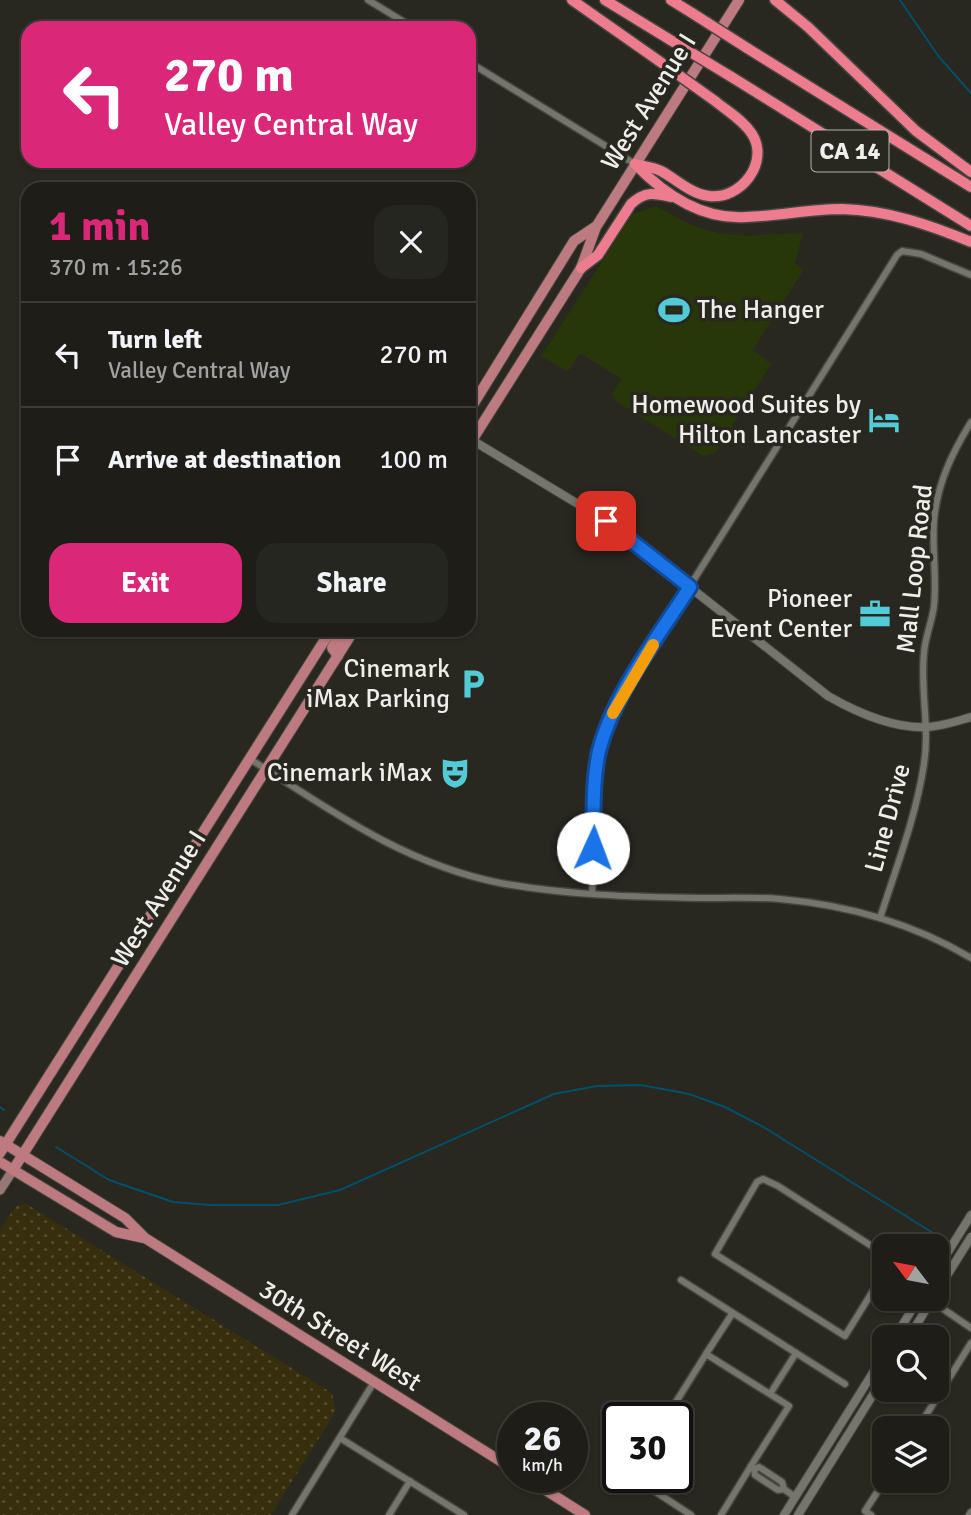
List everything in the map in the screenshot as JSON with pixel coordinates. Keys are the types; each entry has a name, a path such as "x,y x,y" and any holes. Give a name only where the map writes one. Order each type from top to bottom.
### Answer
{"highway":[{"path":"572,0 739,120 752,134 758,149 750,176 740,188 726,195 711,196 686,187 659,170 635,164"},
{"name":"CA 14","path":"605,0 971,226"},
{"name":"CA 14","path":"671,0 971,187"},
{"path":"775,0 808,27 916,131 971,172"},
{"path":"635,164 651,180 697,210 746,218 816,209 872,212 933,227 971,243"},
{"path":"581,268 598,256 637,198 655,193 680,200"}],"main road":[{"name":"West Avenue I","path":"476,432 581,268 596,227 738,0"},
{"name":"West Avenue I","path":"476,400 574,241 596,227"},
{"name":"West Avenue I","path":"2,1146 327,637"},
{"path":"338,637 332,648 338,656"},
{"name":"West Avenue I","path":"0,1190 350,637"},
{"name":"30th Street West","path":"2,1146 22,1155 125,1218 145,1238 497,1459"},
{"name":"30th Street West","path":"0,1162 116,1233 145,1238"},
{"path":"551,1493 586,1515"}],"street":[{"path":"368,0 402,21"},
{"path":"476,66 635,164"},
{"path":"592,894 598,754 618,701 897,255 902,250 921,254 971,275"},
{"name":"Mall Loop Road","path":"926,727 924,653 934,608 934,522 945,471 971,422"},
{"path":"476,445 606,521 828,696 864,715 926,727 971,717"},
{"name":"Line Drive","path":"880,918 914,811 924,763 926,727"},
{"path":"250,759 370,835 416,858 464,874 499,883 556,892 779,899 830,905 880,918 922,933 971,958"},
{"path":"872,1246 763,1179 757,1182 715,1254 845,1336 872,1292"},
{"path":"949,1250 971,1215"},
{"path":"949,1271 971,1237"},
{"path":"681,1280 845,1384"},
{"path":"949,1311 971,1328"},
{"path":"676,1402 732,1314"},
{"path":"925,1416 971,1343"},
{"path":"770,1394 796,1353"},
{"path":"706,1354 789,1406 753,1468 721,1515"},
{"path":"784,1515 872,1374"},
{"path":"292,1515 374,1382"},
{"path":"798,1515 872,1396"},
{"path":"340,1438 464,1515"},
{"path":"753,1468 759,1467 782,1482 784,1489 795,1497"},
{"path":"389,1515 410,1481"},
{"path":"657,1493 691,1515"},
{"path":"868,1513 878,1493"}],"sand":[{"path":"25,1203 332,1393 336,1411 271,1515 0,1515 0,1230 15,1207"}],"green space":[{"name":"The Hanger","path":"656,206 713,232 751,235 803,233 795,263 803,271 753,350 771,364 716,452 703,456 617,402 612,394 621,379 580,353 566,371 541,356 633,214"}],"waterway":[{"path":"900,0 939,57 971,93"},
{"path":"56,1147 109,1180 173,1202 278,1205 340,1190 554,1094 597,1086 641,1085 689,1094 725,1107 765,1128 935,1234"},
{"path":"0,1107 4,1110"}],"slow traffic":[{"path":"613,713 653,645"}],"place":[{"name":"The Hanger","path":"674,310"},
{"name":"Homewood Suites by Hilton Lancaster","path":"884,420"},
{"name":"Pioneer Event Center","path":"875,614"},
{"name":"Cinemark iMax Parking","path":"473,684"},
{"name":"Cinemark iMax","path":"455,773"}],"route":[{"path":"593,848 598,754 607,726 618,701 690,587 606,521"}]}
